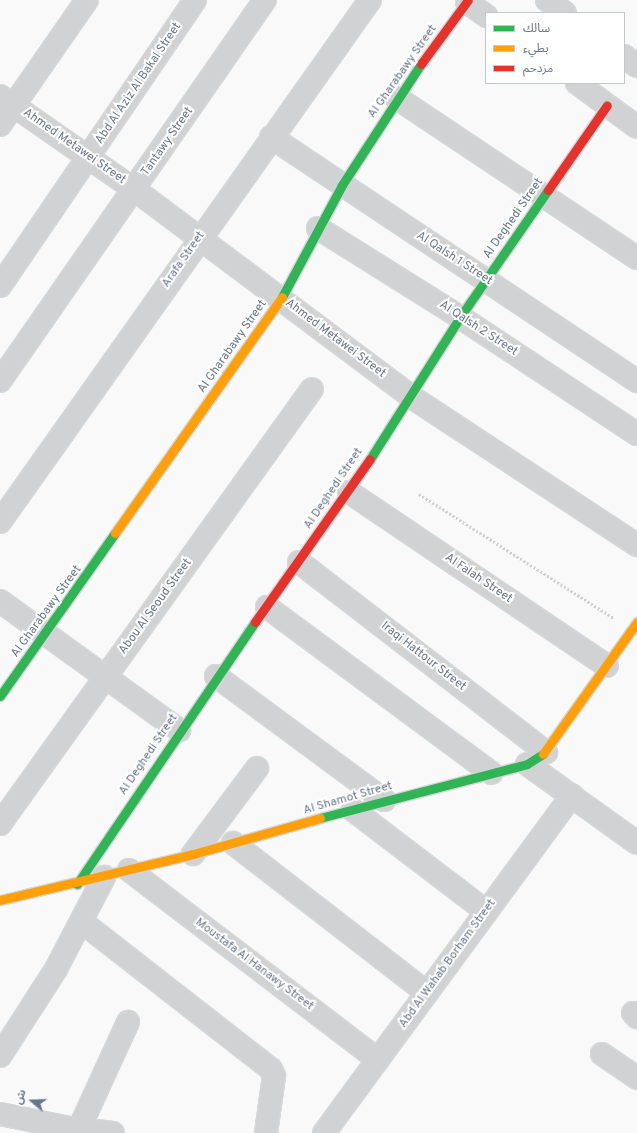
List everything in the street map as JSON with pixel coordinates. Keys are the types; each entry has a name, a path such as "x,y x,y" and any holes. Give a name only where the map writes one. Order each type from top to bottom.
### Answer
{"street":[{"path":"0,125 6,101 87,0"},
{"name":"Abd Al Aziz Al Bakal Street","path":"0,286 89,158 195,0"},
{"name":"Tantawy Street","path":"0,381 135,190 265,0"},
{"name":"Arafa Street","path":"0,522 200,237 370,0"},
{"path":"547,0 564,12"},
{"path":"468,1 485,15"},
{"name":"Al Gharabawy Street","path":"0,696 47,634 282,299 318,228 342,185 398,98 468,1"},
{"path":"625,57 637,66"},
{"path":"578,84 637,128"},
{"path":"398,98 637,258"},
{"name":"Ahmed Metawei Street","path":"6,101 200,237 410,396 637,546"},
{"name":"Al Deghedi Street","path":"77,884 216,676 349,492 460,317 546,196 607,105"},
{"name":"Al Qalsh 1 Street","path":"271,137 637,381"},
{"name":"Al Qalsh 2 Street","path":"318,228 460,317 637,434"},
{"name":"Abou Al Seoud Street","path":"0,824 312,389"},
{"name":"Al Falah Street","path":"349,492 607,666"},
{"name":"Iraqi Hattour Street","path":"299,562 546,752"},
{"path":"0,600 179,730"},
{"path":"267,607 491,773"},
{"name":"Al Shamot Street","path":"0,900 77,884 193,854 384,800 526,764 546,752 634,626"},
{"path":"216,676 384,800"},
{"path":"526,764 637,843"},
{"path":"193,854 257,768"},
{"name":"Abd Al Wahab Borham Street","path":"324,1133 572,796"},
{"path":"353,810 487,912"},
{"path":"233,843 427,993"},
{"name":"Moustafa Al Hanawy Street","path":"129,870 378,1060"},
{"path":"0,1056 56,969 82,922 104,877"},
{"path":"82,922 271,1069 274,1076 266,1133"},
{"path":"72,1130 128,1022"},
{"path":"602,1054 637,1078"},
{"path":"0,1114 72,1130 113,1133"}],"path":[{"path":"419,494 634,626"}],"traffic: fast":[{"path":"282,297 342,185 421,64"},
{"path":"370,459 460,317 548,190"},
{"path":"0,696 115,533"},
{"path":"77,884 255,622"},
{"path":"320,818 527,764 543,754"}],"traffic: slow":[{"path":"115,533 282,297"},
{"path":"543,754 637,622"},
{"path":"0,900 193,854 320,818"}],"traffic: jam":[{"path":"421,64 468,0"},
{"path":"548,190 607,105"},
{"path":"255,622 370,459"}]}
